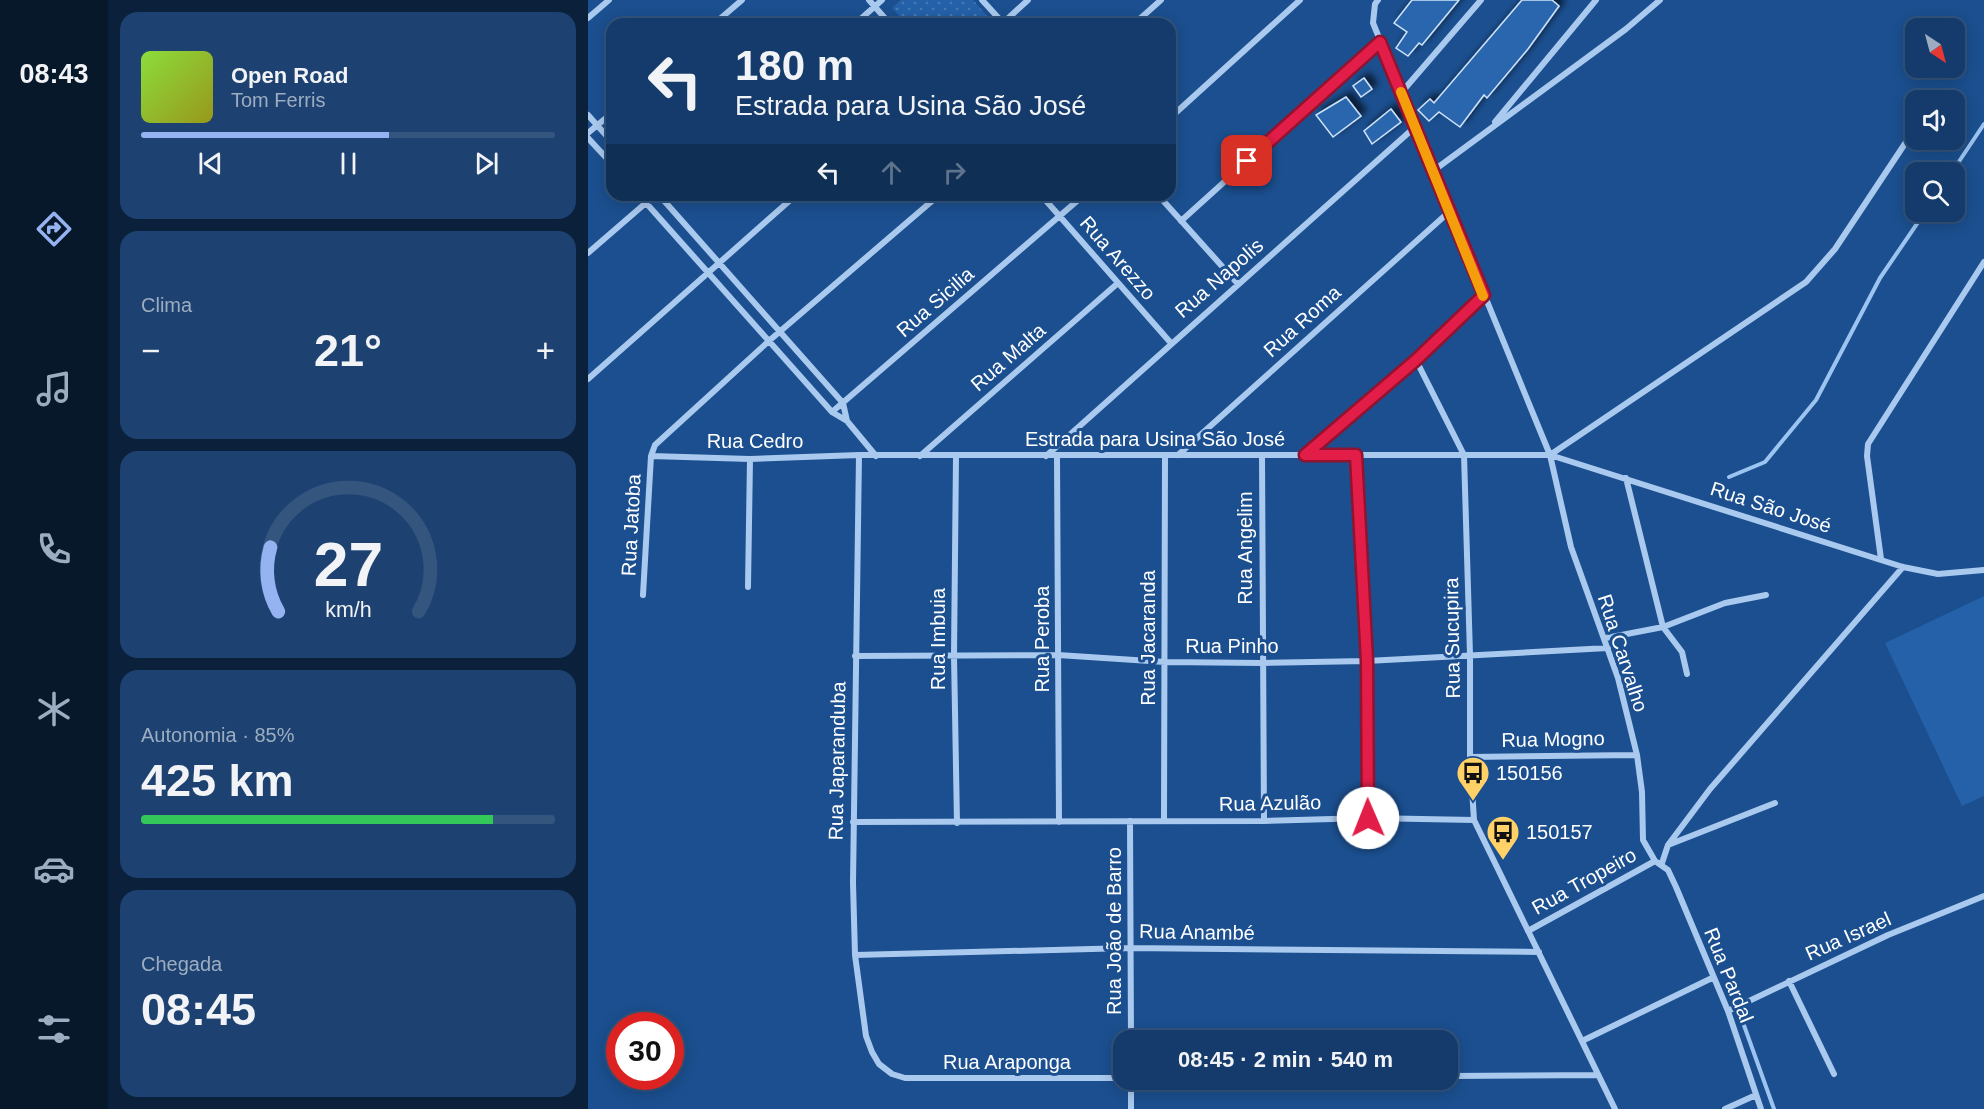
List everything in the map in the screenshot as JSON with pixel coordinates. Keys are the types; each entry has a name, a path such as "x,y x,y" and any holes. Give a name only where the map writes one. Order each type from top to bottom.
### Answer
{"street":[{"path":"588,18 609,0"},
{"path":"721,18 742,0"},
{"path":"869,0 885,18"},
{"path":"862,18 882,0"},
{"path":"982,0 999,18"},
{"path":"1009,18 1028,0"},
{"path":"1141,18 1161,0"},
{"path":"1176,113 1299,0"},
{"path":"1401,93 1481,0"},
{"path":"1489,129 1596,0"},
{"path":"1433,171 1626,29 1660,0"},
{"name":"Rua Carvalho","path":"1376,1 1372,23 1550,455 1570,547 1606,638 1637,755 1642,792 1643,840 1659,862"},
{"path":"1181,221 1380,42"},
{"path":"588,115 606,135"},
{"path":"606,118 588,135 606,157"},
{"name":"Rua Napolis","path":"1046,456 1170,342 1415,127"},
{"path":"1550,455 1806,282 1835,249 1905,144"},
{"path":"588,253 648,201"},
{"path":"664,201 843,403 847,421"},
{"path":"588,379 789,201"},
{"path":"651,456 662,436 932,201"},
{"name":"Rua Arezzo","path":"1046,201 1170,342"},
{"name":"Rua Sicilia","path":"832,412 1077,201"},
{"path":"1163,201 1238,284"},
{"path":"646,203 832,412 847,421 876,456"},
{"name":"Rua Roma","path":"1177,455 1450,210"},
{"path":"1881,559 1867,456 1868,444 1984,262"},
{"name":"Rua Malta","path":"920,456 1118,283"},
{"path":"1305,455 1416,360 1484,295"},
{"path":"1416,360 1464,455"},
{"name":"Rua Angelim","path":"1262,455 1264,821"},
{"path":"1356,455 1367,661 1368,818"},
{"name":"Rua Sucupira","path":"1464,455 1470,654 1470,757 1474,820"},
{"name":"Estrada para Usina São José","path":"876,456 1550,455"},
{"name":"Rua São José","path":"1550,455 1903,567 1938,574 1984,570"},
{"name":"Rua Cedro","path":"651,456 750,459 859,456"},
{"name":"Rua Jatoba","path":"644,595 651,456"},
{"path":"859,456 876,456"},
{"name":"Rua Japaranduba","path":"859,456 853,822 855,955 866,1036 879,1064 892,1074"},
{"name":"Rua Imbuia","path":"956,456 954,656 957,823"},
{"name":"Rua Peroba","path":"1057,456 1059,822"},
{"name":"Rua Jacaranda","path":"1164,820 1165,456"},
{"path":"748,587 750,459"},
{"path":"1626,478 1663,627 1682,652 1687,674"},
{"name":"Rua Tropeiro","path":"1528,931 1659,862 1668,845 1710,789 1903,567"},
{"path":"1606,638 1663,627 1725,603 1766,595"},
{"name":"Rua Pinho","path":"855,656 1059,655 1165,662 1262,663 1367,661 1608,648"},
{"name":"Rua Mogno","path":"1470,757 1637,755"},
{"path":"1668,845 1775,803"},
{"name":"Rua Azulão","path":"853,822 1264,821 1368,818 1474,820"},
{"path":"1474,820 1615,1109"},
{"name":"Rua João de Barro","path":"1130,821 1131,1030"},
{"name":"Rua Pardal","path":"1659,862 1676,886 1712,978 1728,1011 1761,1109"},
{"name":"Rua Israel","path":"1728,1011 1888,935 1984,896"},
{"name":"Rua Anambé","path":"855,955 1129,948 1539,952"},
{"path":"1582,1041 1712,978"},
{"path":"1789,981 1834,1074"},
{"name":"Rua Araponga","path":"892,1074 905,1078 1113,1078"},
{"path":"1458,1076 1598,1075"},
{"path":"1131,1090 1131,1109"},
{"path":"1725,1109 1756,1095"}],"shaded area":[{"path":"901,0 973,0 989,18 901,18 892,8"},
{"path":"1984,596 1984,796 1962,806 1885,643"}],"building":[{"path":"1412,0 1459,0 1422,45 1419,43 1408,56 1396,48 1407,32 1394,23"},
{"path":"1522,0 1552,0 1559,6 1528,49 1487,98 1484,95 1460,127 1439,112 1429,121 1418,110 1430,99 1434,103"},
{"path":"1364,78 1372,89 1361,97 1353,86"},
{"path":"1346,97 1361,116 1333,137 1316,115"},
{"path":"1391,109 1401,122 1372,144 1364,131"}],"waterway":[{"path":"1959,162 1984,124"},
{"path":"1729,477 1765,462 1816,400 1880,278 1918,222"},
{"path":"1741,1017 1774,1109"}],"slow traffic":[{"path":"1401,92 1483,296"}],"place":[{"name":"150156","path":"1473,802"},
{"name":"150157","path":"1503,861"}],"route":[{"path":"1247,161 1380,42 1484,295 1416,360 1305,455 1356,455 1367,661 1368,818"}]}
